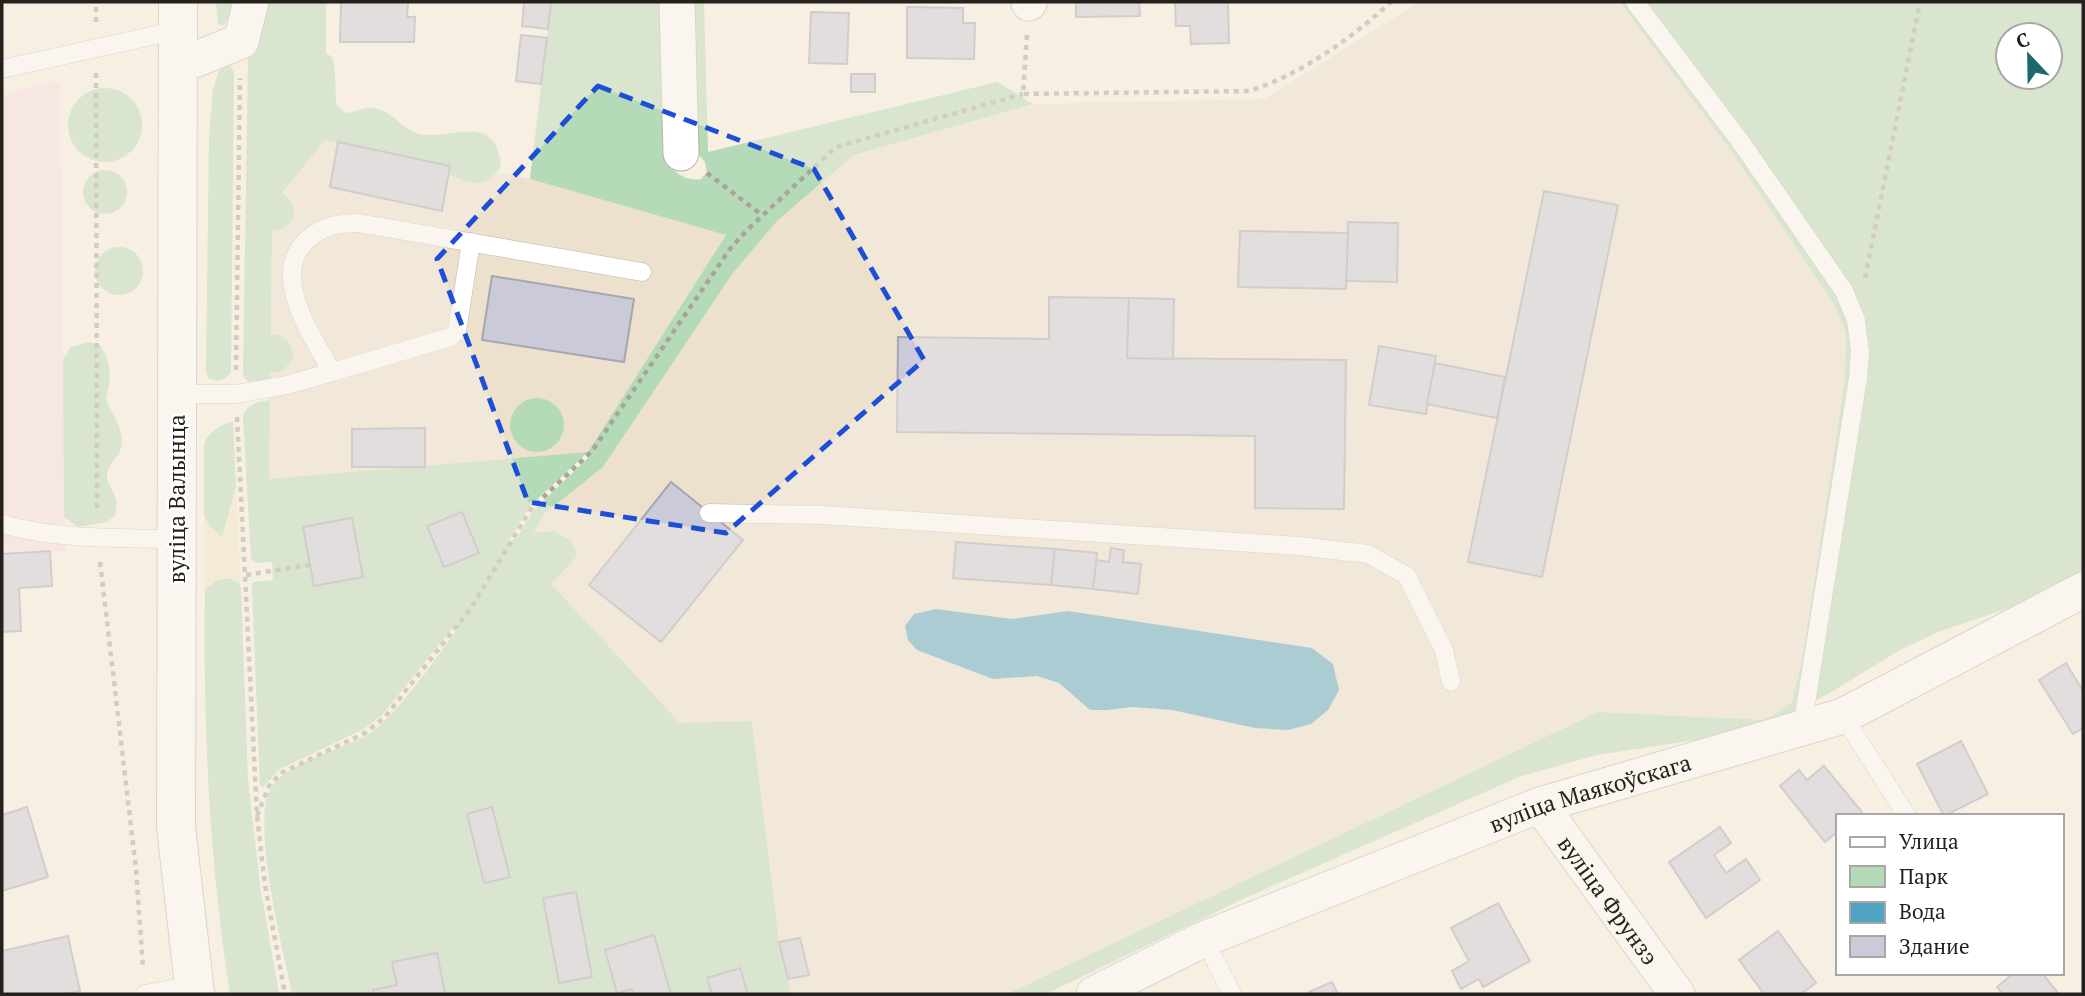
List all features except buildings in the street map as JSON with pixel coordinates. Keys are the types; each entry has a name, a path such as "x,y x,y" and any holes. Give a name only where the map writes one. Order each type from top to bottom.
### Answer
{"main road":[{"name":"вуліца Валынца","path":"178,16 176,827 194,989"}],"street":[{"path":"177,67 241,41 251,2"},
{"path":"677,2 681,153"},
{"name":"вуліца Маякоўскага","path":"1109,991 1204,939 1540,805 1843,716 2083,590"},
{"name":"вуліца Фрунзэ","path":"1540,805 1677,994"}],"lane":[{"path":"1634,2 1747,151 1844,291 1856,320 1860,352 1858,378 1802,728"},
{"path":"2,69 96,47 178,16"},
{"path":"332,372 303,316 291,280 293,261 302,244 318,231 338,223 358,223 642,272"},
{"path":"176,394 236,394 287,384 451,337 457,331 471,242"},
{"path":"709,513 823,515 1299,546 1368,554 1407,576 1444,650 1451,682"},
{"path":"2,524 35,534 176,539"},
{"path":"1843,716 1906,814"},
{"path":"1204,939 1233,994"},
{"path":"145,994 194,989"}],"path":[{"path":"96,2 97,538 136,869 145,994"},
{"path":"257,816 269,786 281,773 365,733 385,717 471,608 531,509 592,451 730,249 762,215 836,147 1023,94 1249,91 1278,82 1365,26 1391,2"},
{"path":"1856,320 1920,2"},
{"path":"1023,94 1029,3"},
{"path":"241,41 236,394 257,816 265,885 285,994"},
{"path":"681,153 762,215"},
{"path":"246,575 310,565"}],"highlighted area":[{"path":"598,86 814,169 924,360 726,533 528,502 437,259"}],"shaded area":[{"path":"1419,2 1620,2 1734,155 1834,304 1846,332 1845,380 1802,661 1792,702 1766,720 1598,712 1007,994 791,994 779,942 752,721 680,723 551,585 373,760 544,514 603,467 733,273 778,220 854,155 1033,104 1265,99"},
{"path":"42,83 60,83 65,552 2,551 2,96"},
{"path":"325,140 530,179 726,235 588,452 268,480 273,205"}],"green space":[{"path":"216,2 237,2 225,24 221,26 218,23"},
{"path":"260,2 332,2 326,5 326,53 332,57 334,63 337,106 346,113 370,108 381,110 420,134 482,134 491,139 498,150 501,167 489,179 477,183 448,174 449,166 325,140 282,193 294,210 291,221 272,231 271,334 287,340 293,356 284,369 270,373 270,382 253,385 244,378 243,371 248,57"},
{"path":"551,2 664,2 666,158 676,172 690,179 701,179 707,172 705,162 697,152 690,2 704,2 708,152 997,82 1033,104 854,155 778,220 733,273 603,467 544,514 534,533 552,531 571,540 577,556 551,584 680,723 752,721 779,942 791,994 292,994 266,857 264,829 271,788 278,779 300,765 376,729 401,703 458,629 454,626 382,715 364,729 280,769 263,787 260,786 252,589 253,582 273,580 272,562 257,563 251,559 243,417 253,404 270,400 269,479 588,452 726,235 530,179","holes":["588,452 591,455 533,511 517,538 508,542 530,506"]},
{"path":"1620,2 2083,2 2083,570 2009,608 1938,632 1898,651 1830,693 1784,717 1727,735 1597,755 1519,777 1243,899 1046,994 1007,994 1598,712 1766,720 1792,702 1802,661 1845,380 1846,332 1834,304 1734,155"},
{"path":"230,65 234,72 231,372 224,379 212,380 208,378 206,371 209,138 213,89 220,68"},
{"path":"105,88 119,91 131,99 139,111 142,125 139,139 131,151 119,159 105,162 91,159 79,151 71,139 68,125 71,111 79,99 91,91"},
{"path":"105,170 114,171 121,176 126,183 126,201 121,208 114,213 105,214 96,213 89,208 84,201 83,192 84,183 89,176 96,171"},
{"path":"119,247 136,254 143,271 136,288 119,295 102,288 95,271 102,254"},
{"path":"89,342 99,344 109,364 110,377 106,399 122,440 118,455 109,466 107,474 116,501 115,516 106,522 78,527 64,517 63,360 71,347"},
{"path":"537,398 556,406 564,425 556,444 537,452 518,444 510,425 518,406"},
{"path":"233,421 236,486 222,538 208,524 204,515 204,444 216,429"},
{"path":"229,578 238,582 241,588 248,779 260,885 279,994 230,994 223,944 209,792 205,589 217,580"}],"sand":[{"path":"236,486 241,588 238,582 224,579 205,589 204,515 208,524 222,537"}],"water":[{"path":"936,609 1012,619 1068,611 1312,648 1333,664 1339,690 1328,710 1311,724 1288,730 1255,728 1172,710 1132,707 1090,710 1059,683 1037,676 993,679 917,650 908,640 905,626 914,614"}]}
